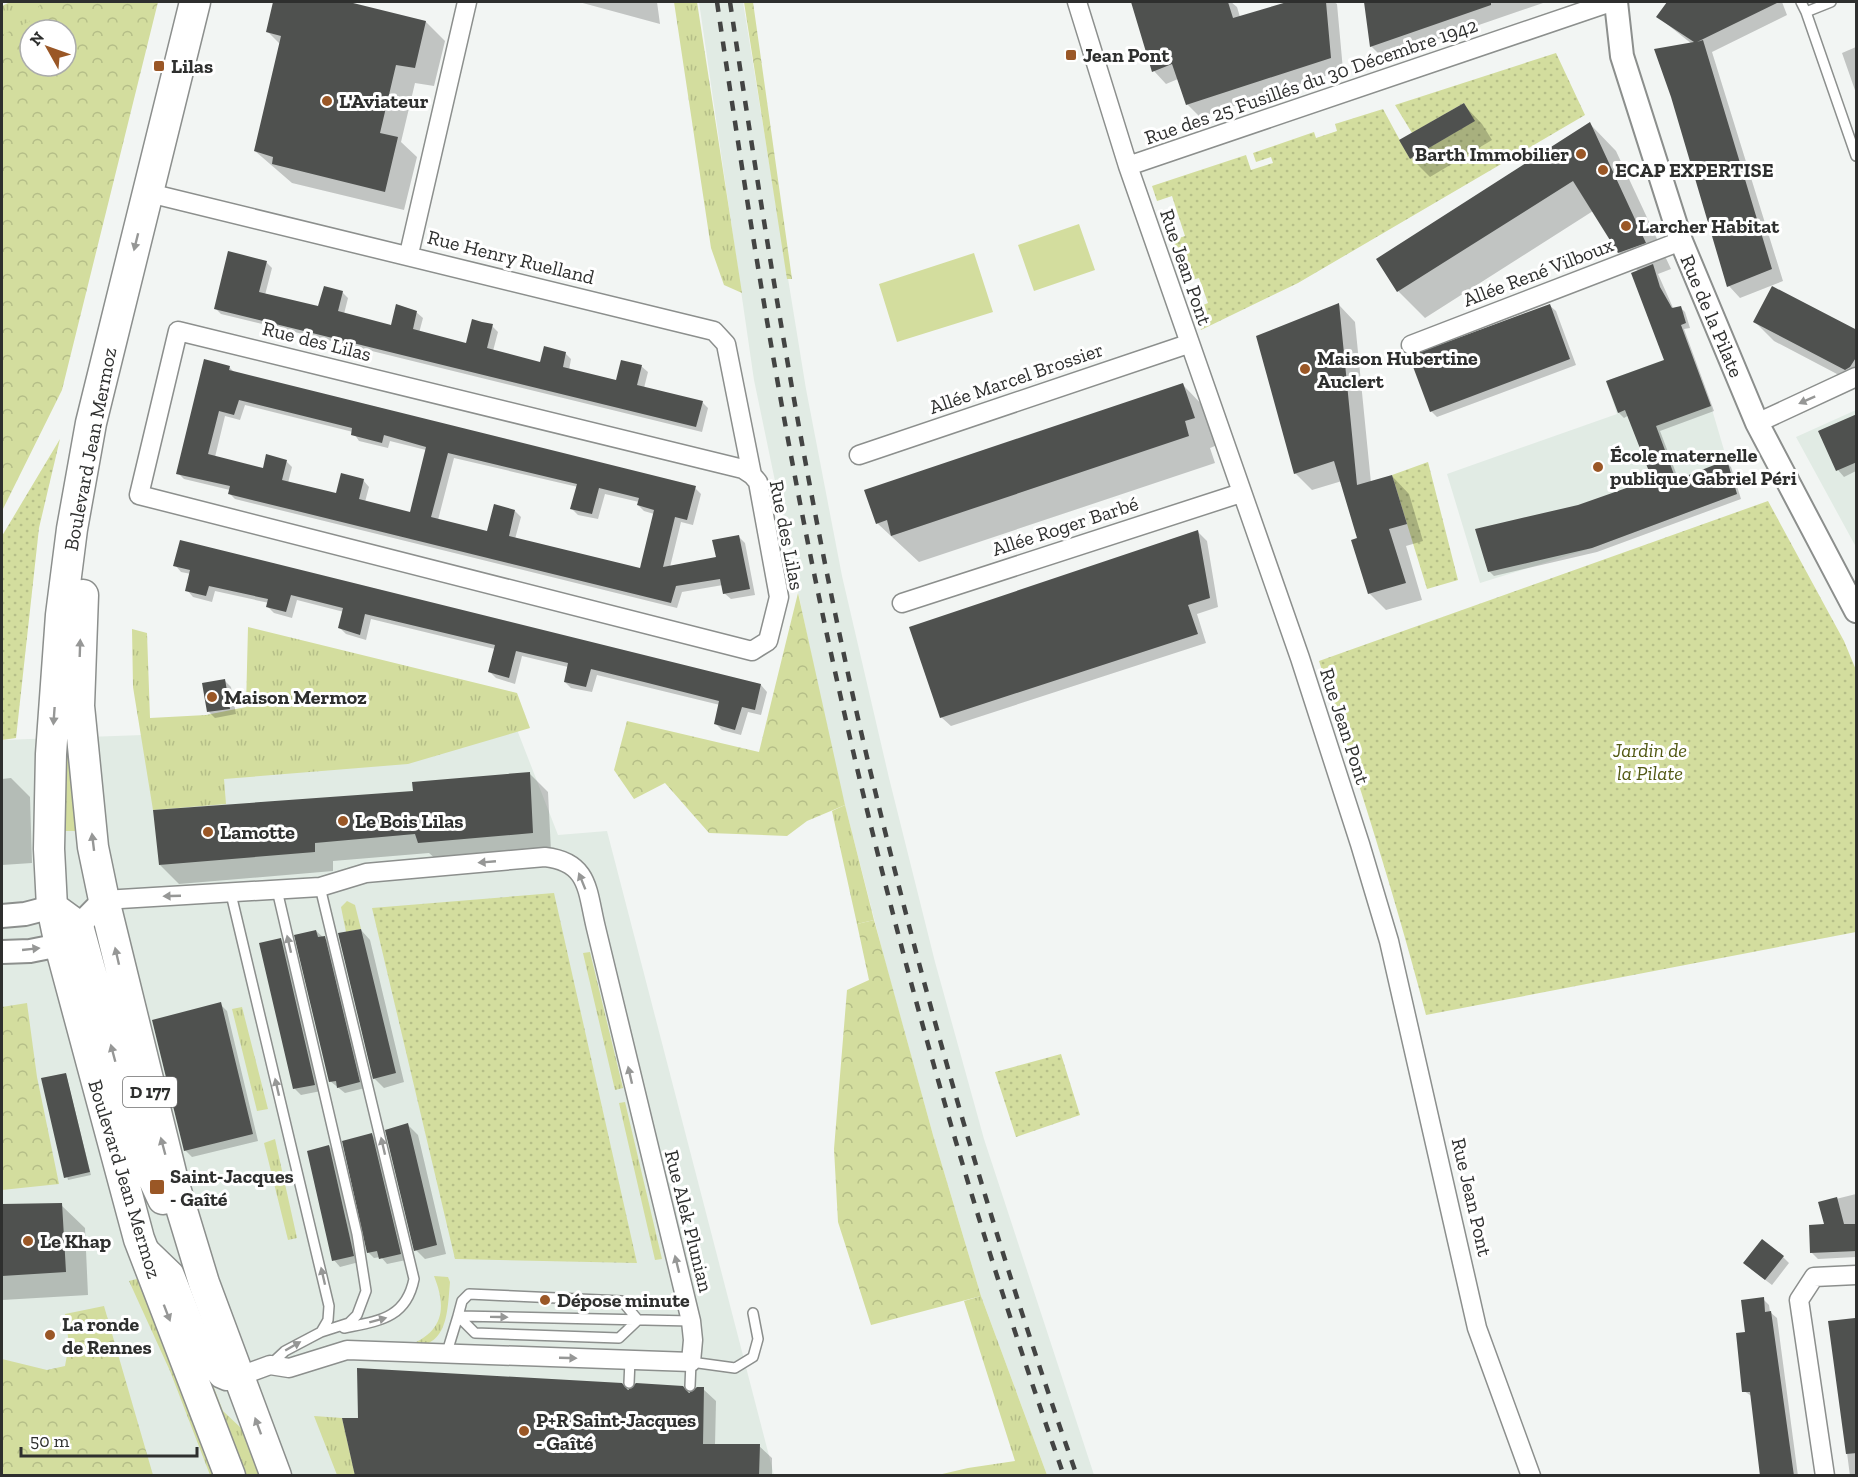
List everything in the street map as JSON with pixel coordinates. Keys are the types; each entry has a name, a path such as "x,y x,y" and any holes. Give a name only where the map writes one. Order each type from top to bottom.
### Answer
{"main road":[{"name":"Boulevard Jean Mermoz","path":"195,2 158,195 99,475 85,562 79,706 93,846 162,1142 204,1282 276,1476"},
{"name":"Boulevard Jean Mermoz","path":"52,907 49,849 51,754 61,615 72,529 91,423 215,2"},
{"path":"69,935 52,907 104,900"},
{"name":"Boulevard Jean Mermoz","path":"69,935 139,1148 204,1282"},
{"name":"Boulevard Jean Mermoz","path":"69,935 139,1239 230,1476"}],"street":[{"path":"409,255 467,2"},
{"name":"Rue Jean Pont","path":"1077,2 1128,166 1188,344 1319,714 1389,941 1477,1328 1531,1476"},
{"name":"Rue des 25 Fusillés du 30 Décembre 1942","path":"1128,166 1611,2"},
{"name":"Rue de la Pilate","path":"1616,2 1622,56 1681,241 1757,423 1857,611"},
{"name":"Rue Henry Ruelland","path":"158,195 701,327 720,335 726,344 730,359 752,474"},
{"name":"Allée René Vilboux","path":"1411,345 1681,241"},
{"name":"Rue des Lilas","path":"178,331 734,466 752,474 758,482 779,597 768,641 752,651 139,495 178,331"},
{"name":"Allée Marcel Brossier","path":"859,455 1188,344"},
{"path":"1757,423 1857,377"},
{"name":"Allée Roger Barbé","path":"902,603 1241,494"},
{"name":"Rue Alek Plunian","path":"104,900 320,887 354,875 545,857 565,860 577,870 583,879 596,928 691,1321 693,1340 691,1362"},
{"path":"2,952 30,951 69,935 104,900"},
{"path":"2,916 25,914 52,907"},
{"path":"139,1239 174,1272 213,1371 219,1378 226,1381 270,1365 289,1368 347,1350 691,1362"},
{"path":"1825,1476 1798,1300 1814,1277 1857,1275"}],"lane":[{"path":"1801,2 1857,156"},
{"path":"1806,12 1831,2"},
{"path":"320,887 414,1279 405,1301 397,1312 384,1320 321,1332"},
{"path":"270,1365 285,1351 321,1332 349,1323 357,1315 366,1291 357,1234 277,890"},
{"path":"231,894 329,1306 328,1320 321,1332"},
{"path":"447,1352 462,1301 469,1294 622,1301 638,1320"},
{"path":"690,1386 691,1362 735,1368 753,1357 758,1339 753,1312"},
{"path":"458,1316 475,1333 619,1338 638,1320"},
{"path":"458,1316 691,1321"},
{"path":"629,1383 630,1360"}],"shaded area":[{"path":"699,2 743,2 806,389 842,576 889,778 935,962 984,1139 1094,1475 1047,1475 981,1296 886,965 832,755 754,380"},
{"name":"École maternelle publique Gabriel Péri","path":"1690,350 1711,406 1737,494 1592,548 1480,583 1447,474 1617,414 1606,381"},
{"path":"1856,410 1856,547 1796,437"},
{"path":"514,722 558,835 607,831 774,1475 2,1475 2,740"}],"green space":[{"path":"10,2 86,2 52,18 18,18 18,34 2,42 2,6"},
{"path":"41,2 158,2 62,390 2,511 2,35 18,27 18,78 78,78 78,18 34,18"},
{"path":"674,2 697,2 742,293 724,285 711,248"},
{"path":"744,2 753,2 792,279 787,279"},
{"path":"1556,53 1585,115 1298,283 1201,330 1194,309 1208,303 1199,278 1185,282 1170,241 1185,236 1172,196 1157,201 1152,186 1246,155 1251,170 1273,163 1271,157 1256,162 1253,153 1314,132 1316,138 1337,131 1335,124 1383,109 1410,159 1474,121 1464,103 1412,133 1395,105"},
{"path":"1079,224 1095,270 1034,291 1018,245"},
{"path":"974,253 993,312 897,342 879,284"},
{"path":"60,439 39,528 16,738 2,740 2,536"},
{"path":"1428,462 1458,580 1427,589 1392,475"},
{"name":"Jardin de la Pilate","path":"1768,501 1844,641 1856,670 1856,932 1426,1015 1389,881 1319,661"},
{"path":"798,593 845,805 807,821 787,836 709,833 665,783 634,799 614,770 627,721 759,752"},
{"path":"248,627 517,693 530,728 408,764 224,779 226,804 153,810 133,687 132,629 147,633 150,718 206,715 246,707"},
{"path":"66,665 79,831 61,831"},
{"path":"845,805 874,920 857,924 832,811"},
{"path":"554,893 637,1263 455,1259 372,908"},
{"path":"347,901 355,905 361,929 346,932 341,907"},
{"path":"874,920 933,1135 981,1296 871,1325 838,1222 834,1149 847,990 869,980 857,924"},
{"path":"590,952 623,1088 615,1090 583,953"},
{"path":"27,1003 37,1077 59,1184 2,1190 2,1007"},
{"path":"242,1007 268,1109 257,1111 232,1009"},
{"path":"1061,1054 1080,1115 1016,1137 995,1072"},
{"path":"625,1102 662,1259 655,1260 619,1103"},
{"path":"275,1139 297,1238 288,1240 264,1143"},
{"path":"434,1276 448,1277 450,1282 448,1307 442,1328 430,1342 405,1347 427,1335 439,1319 441,1300"},
{"path":"144,1277 219,1475 210,1475 170,1371 129,1281"},
{"path":"981,1296 1047,1475 938,1475 1015,1461 964,1301"},
{"path":"104,1306 153,1475 2,1475 2,1359 47,1370 65,1366 69,1344 65,1314"},
{"path":"209,1375 223,1411 241,1428 259,1475 241,1475 203,1377"},
{"path":"314,1416 342,1418 355,1475 337,1475"}],"building":[{"name":"L'Aviateur","path":"273,2 349,2 426,21 415,68 396,65 380,133 398,137 385,192 272,164 273,157 254,151 281,36 266,32"},
{"path":"1131,2 1228,2 1233,18 1287,2 1326,2 1331,58 1186,105 1172,64 1152,72"},
{"path":"1364,2 1491,2 1491,5 1370,47"},
{"path":"1667,2 1779,2 1697,42 1703,40 1772,269 1727,287 1671,97 1654,49 1694,42 1656,17"},
{"path":"1464,103 1475,121 1410,159 1399,140"},
{"path":"1590,122 1646,243 1618,253 1573,181 1397,292 1376,259"},
{"path":"228,251 267,261 259,292 318,306 324,286 343,291 338,311 391,325 396,304 417,311 413,329 466,343 472,319 493,324 487,348 540,362 544,346 566,352 563,367 616,380 621,360 642,365 637,385 703,401 696,427 214,309"},
{"path":"1653,264 1660,287 1672,308 1681,306 1686,323 1681,325 1711,406 1656,426 1676,480 1727,460 1737,494 1592,548 1488,572 1475,529 1578,505 1652,479 1625,410 1618,413 1606,381 1664,360 1631,273"},
{"path":"1772,286 1857,330 1857,356 1850,367 1845,370 1753,322"},
{"name":"Maison Hubertine Auclert","path":"1339,303 1357,485 1392,475 1407,524 1389,529 1406,583 1368,594 1351,540 1357,538 1334,461 1294,474 1256,336"},
{"path":"1550,304 1570,359 1430,412 1409,356"},
{"path":"204,359 230,366 229,370 696,486 687,520 675,517 663,567 716,557 712,540 739,535 750,589 723,594 720,579 676,586 671,603 228,494 230,486 176,474","holes":["239,400 352,428 351,435 382,443 384,435 426,447 410,512 359,499 364,479 341,473 336,493 282,480 287,460 266,454 263,468 208,454 219,411 234,415","448,453 577,484 570,509 592,514 599,488 639,498 637,505 654,510 640,568 509,536 515,510 494,504 487,531 431,517"]},
{"path":"1183,383 1195,418 1185,421 1189,436 891,536 887,520 876,524 864,490"},
{"path":"1857,414 1857,462 1836,471 1818,431"},
{"path":"1198,530 1210,598 1188,605 1198,634 940,718 909,627"},
{"path":"180,540 761,684 755,710 742,707 735,730 714,724 719,701 644,682 591,669 586,687 564,682 568,663 516,651 509,678 488,672 495,645 365,614 360,635 338,628 343,608 291,595 286,612 266,607 268,599 209,586 206,596 185,591 190,570 173,566"},
{"name":"Maison Mermoz","path":"225,679 230,709 207,712 202,683"},
{"name":"Le Bois Lilas","path":"530,772 533,833 418,843 415,834 315,843 315,852 159,865 153,810 413,791 412,782"},
{"path":"361,929 396,1073 373,1079 338,933"},
{"path":"316,930 318,937 325,936 360,1082 337,1088 336,1081 329,1082 294,935"},
{"path":"281,938 315,1085 293,1089 259,943"},
{"path":"221,1002 253,1134 184,1151 152,1020"},
{"path":"66,1073 90,1172 64,1178 41,1078"},
{"path":"408,1123 437,1245 414,1251 385,1130"},
{"path":"372,1133 401,1254 379,1259 377,1251 367,1253 342,1141"},
{"path":"329,1145 354,1256 332,1261 307,1151"},
{"path":"1837,1197 1844,1224 1857,1224 1857,1251 1810,1253 1809,1225 1824,1224 1818,1202"},
{"path":"62,1203 66,1272 2,1276 2,1204"},
{"path":"1762,1239 1784,1256 1765,1280 1743,1263"},
{"path":"1764,1297 1765,1312 1771,1311 1794,1476 1760,1476 1750,1392 1742,1392 1736,1333 1745,1332 1741,1300"},
{"path":"1855,1318 1857,1453 1846,1454 1828,1321"},
{"name":"P+R Saint-Jacques - Gaîté","path":"357,1368 622,1383 628,1390 636,1383 683,1386 689,1393 697,1387 704,1387 703,1444 760,1444 759,1476 355,1476 342,1418 358,1418"}],"railway":[{"path":"717,2 786,430 814,573 865,802 893,915 956,1141 1026,1365 1064,1476"},
{"path":"730,2 792,389 829,582 871,774 916,951 965,1128 1019,1303 1077,1476"}],"place":[{"name":"Jean Pont","path":"1071,55"},
{"name":"Lilas","path":"159,66"},
{"name":"L'Aviateur","path":"327,101"},
{"name":"Barth Immobilier","path":"1581,154"},
{"name":"ECAP EXPERTISE","path":"1603,170"},
{"name":"Larcher Habitat","path":"1626,226"},
{"name":"Maison Hubertine Auclert","path":"1305,369"},
{"name":"École maternelle publique Gabriel Péri","path":"1598,467"},
{"name":"Maison Mermoz","path":"212,697"},
{"name":"Le Bois Lilas","path":"343,821"},
{"name":"Lamotte","path":"208,832"},
{"name":"Saint-Jacques - Gaîté","path":"157,1187"},
{"name":"Le Khap","path":"28,1241"},
{"name":"Dépose minute","path":"545,1300"},
{"name":"La ronde de Rennes","path":"50,1335"},
{"name":"P+R Saint-Jacques - Gaîté","path":"524,1431"}]}
